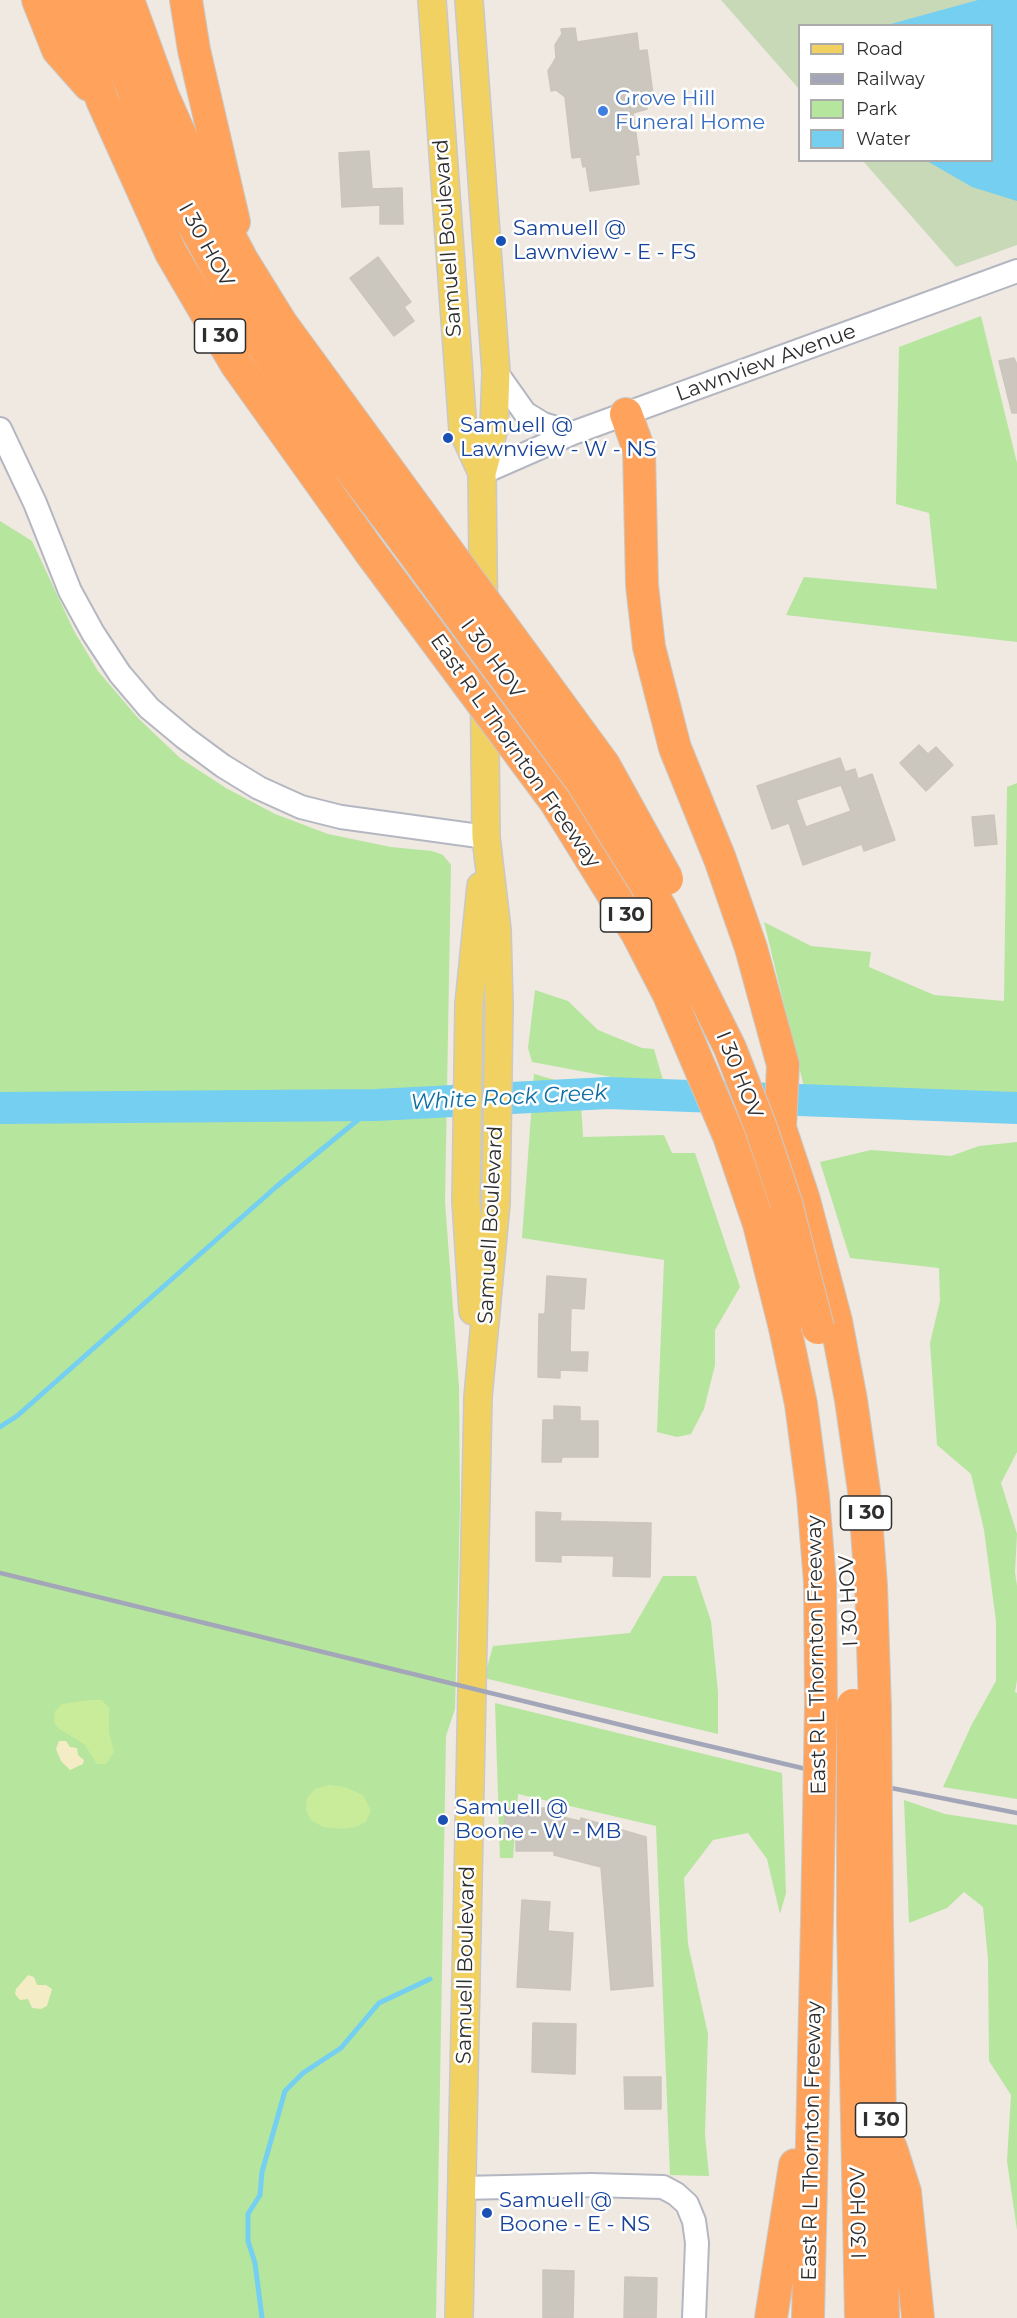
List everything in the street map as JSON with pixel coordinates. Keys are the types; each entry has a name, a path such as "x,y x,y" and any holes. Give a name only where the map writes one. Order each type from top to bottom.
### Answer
{"highway":[{"path":"38,0 58,50 102,100"},
{"name":"East R L Thornton Freeway","path":"69,0 102,100 171,253 236,364 370,552 555,801 637,933 669,995 729,1136 759,1224 801,1404 813,1496 820,1583 821,1704 808,2318"},
{"name":"I 30 HOV","path":"100,0 147,128 185,209 258,339 330,442 407,520 582,782 661,909 730,1048 761,1128 827,1325"},
{"name":"I 30","path":"128,0 163,96 201,182 242,260 281,323 407,520 604,765 713,970 780,1128 804,1200 827,1325 851,1400 864,1491 871,1585 864,1706 865,1923 881,2112 883,2318"},
{"path":"186,0 194,50 242,260"},
{"path":"626,414 639,450 641,575 650,647 675,748 720,859 751,948 783,1065 780,1128"},
{"name":"I 30 HOV","path":"861,2318 865,1923"},
{"path":"771,2318 814,2039"},
{"path":"881,2112 905,2192 918,2318"}],"main road":[{"name":"Samuell Boulevard","path":"432,0 463,431 482,473"},
{"name":"Samuell Boulevard","path":"459,2318 478,1397 496,1203 499,1005 497,930 486,837 482,473 494,428 496,372 469,0"},
{"name":"Samuell Boulevard","path":"478,1397 466,1201 469,1004 486,837"}],"street":[{"name":"Lawnview Avenue","path":"482,473 573,433 1017,270"},
{"path":"496,372 525,413 543,424 573,433"},
{"path":"0,429 35,503 70,591 93,633 120,674 149,708 184,738 259,788 301,807 351,819 486,837"},
{"path":"462,2188 591,2185 663,2187 687,2204 694,2221 697,2243 694,2318"}],"green space":[{"path":"721,0 1017,0 1017,245 956,267 864,162 993,162 993,24 798,24 798,88"},
{"path":"981,316 1017,463 1017,642 786,615 804,577 937,589 929,513 896,504 899,347"},
{"path":"0,521 32,541 74,631 98,671 138,718 180,758 226,788 275,814 328,834 391,847 432,851 443,855 451,865 445,1202 459,1387 460,1506 455,1709 446,1736 436,2318 0,2318"},
{"path":"1017,783 1017,1094 804,1087 764,922 811,946 871,952 869,967 934,995 1004,1001 1007,787"},
{"path":"535,990 568,1001 598,1030 642,1048 654,1049 665,1087 532,1062 528,1048"},
{"path":"534,1074 580,1087 583,1137 664,1135 672,1153 695,1153 740,1287 715,1330 715,1365 704,1409 691,1434 677,1437 657,1432 664,1260 522,1238"},
{"path":"1017,1142 1017,1452 1001,1483 1017,1534 1015,1572 1017,1680 1015,1692 1017,1693 1017,1799 943,1787 972,1724 996,1681 996,1621 984,1530 971,1474 937,1445 930,1343 940,1301 939,1268 850,1258 820,1162 871,1150 951,1156 979,1146"},
{"path":"663,1576 696,1576 711,1621 718,1692 718,1734 484,1678 493,1646 630,1633"},
{"path":"102,1700 109,1708 109,1732 114,1752 106,1764 97,1764 84,1744 59,1729 54,1722 55,1711 62,1704"},
{"path":"495,1703 782,1773 786,1893 780,1914 767,1859 748,1833 713,1840 684,1878 688,1944 708,2034 705,2134 709,2176 670,2175 656,1826 518,1794 513,1858 500,1858"},
{"path":"329,1785 345,1787 363,1795 371,1810 366,1822 356,1827 343,1829 323,1827 311,1820 306,1810 307,1798 315,1789"},
{"path":"904,1800 945,1814 1017,1825 1017,2230 1007,2161 1011,2095 989,2061 988,1959 983,1907 964,1892 947,1908 909,1923"}],"sand":[{"path":"59,1741 66,1741 70,1747 77,1748 78,1755 84,1760 83,1764 70,1770 61,1761 56,1749"},
{"path":"28,1975 34,1977 37,1985 46,1985 52,1989 47,2006 41,2009 32,2008 28,1999 20,2000 15,1994 16,1989"}],"water":[{"path":"978,0 1017,0 1017,201 972,187 929,162 993,162 993,24 891,24"}],"building":[{"name":"Grove Hill Funeral Home","path":"575,28 577,42 637,33 639,51 647,50 653,94 646,95 647,109 633,113 639,155 635,155 639,184 590,191 586,166 583,167 581,157 572,158 565,97 556,90 551,91 548,71 556,58 555,45 562,34 561,29"},
{"path":"369,151 372,189 402,188 403,224 380,224 380,205 342,207 339,153"},
{"path":"378,257 411,302 404,307 414,321 394,336 350,278"},
{"path":"1014,358 1017,365 1017,413 1012,413 999,361"},
{"path":"919,745 928,754 936,747 953,765 926,791 900,763"},
{"path":"840,758 845,772 855,769 858,779 872,774 895,840 864,851 862,844 803,865 789,823 772,829 757,786","holes":["841,785 851,811 806,827 796,800"]},
{"path":"994,815 997,844 975,846 972,817"},
{"path":"547,1276 586,1279 584,1309 571,1308 570,1352 588,1352 587,1371 560,1370 560,1378 538,1377 539,1314 545,1314"},
{"path":"554,1406 580,1407 580,1421 598,1421 598,1457 562,1457 561,1462 542,1462 543,1420 554,1420"},
{"path":"536,1512 561,1513 560,1521 651,1523 650,1577 613,1576 614,1556 561,1555 561,1562 536,1561"},
{"path":"505,1808 549,1808 549,1814 580,1821 581,1818 646,1837 653,1986 611,1990 601,1867 554,1855 554,1851 516,1851 516,1839 504,1839"},
{"path":"522,1900 550,1902 548,1931 573,1933 570,1990 517,1987"},
{"path":"533,2023 576,2024 575,2074 532,2072"},
{"path":"624,2077 661,2077 661,2109 625,2109"},
{"path":"543,2270 574,2271 573,2318 543,2318"},
{"path":"625,2277 657,2278 656,2318 624,2318"}],"waterway":[{"name":"White Rock Creek","path":"0,1108 376,1105 608,1093 1017,1108"},
{"path":"0,1427 17,1416 276,1187 376,1105"},
{"path":"262,2318 255,2263 248,2241 248,2214 260,2195 262,2172 285,2091 303,2073 341,2048 379,2003 430,1979"}],"railway":[{"path":"0,1573 861,1782 1017,1813"}],"place":[{"name":"Grove Hill Funeral Home","path":"603,111"},
{"name":"Samuell @ Lawnview - E - FS","path":"501,241"},
{"name":"Samuell @ Lawnview - W - NS","path":"448,438"},
{"name":"Samuell @ Boone - W - MB","path":"443,1820"},
{"name":"Samuell @ Boone - E - NS","path":"487,2213"}]}
